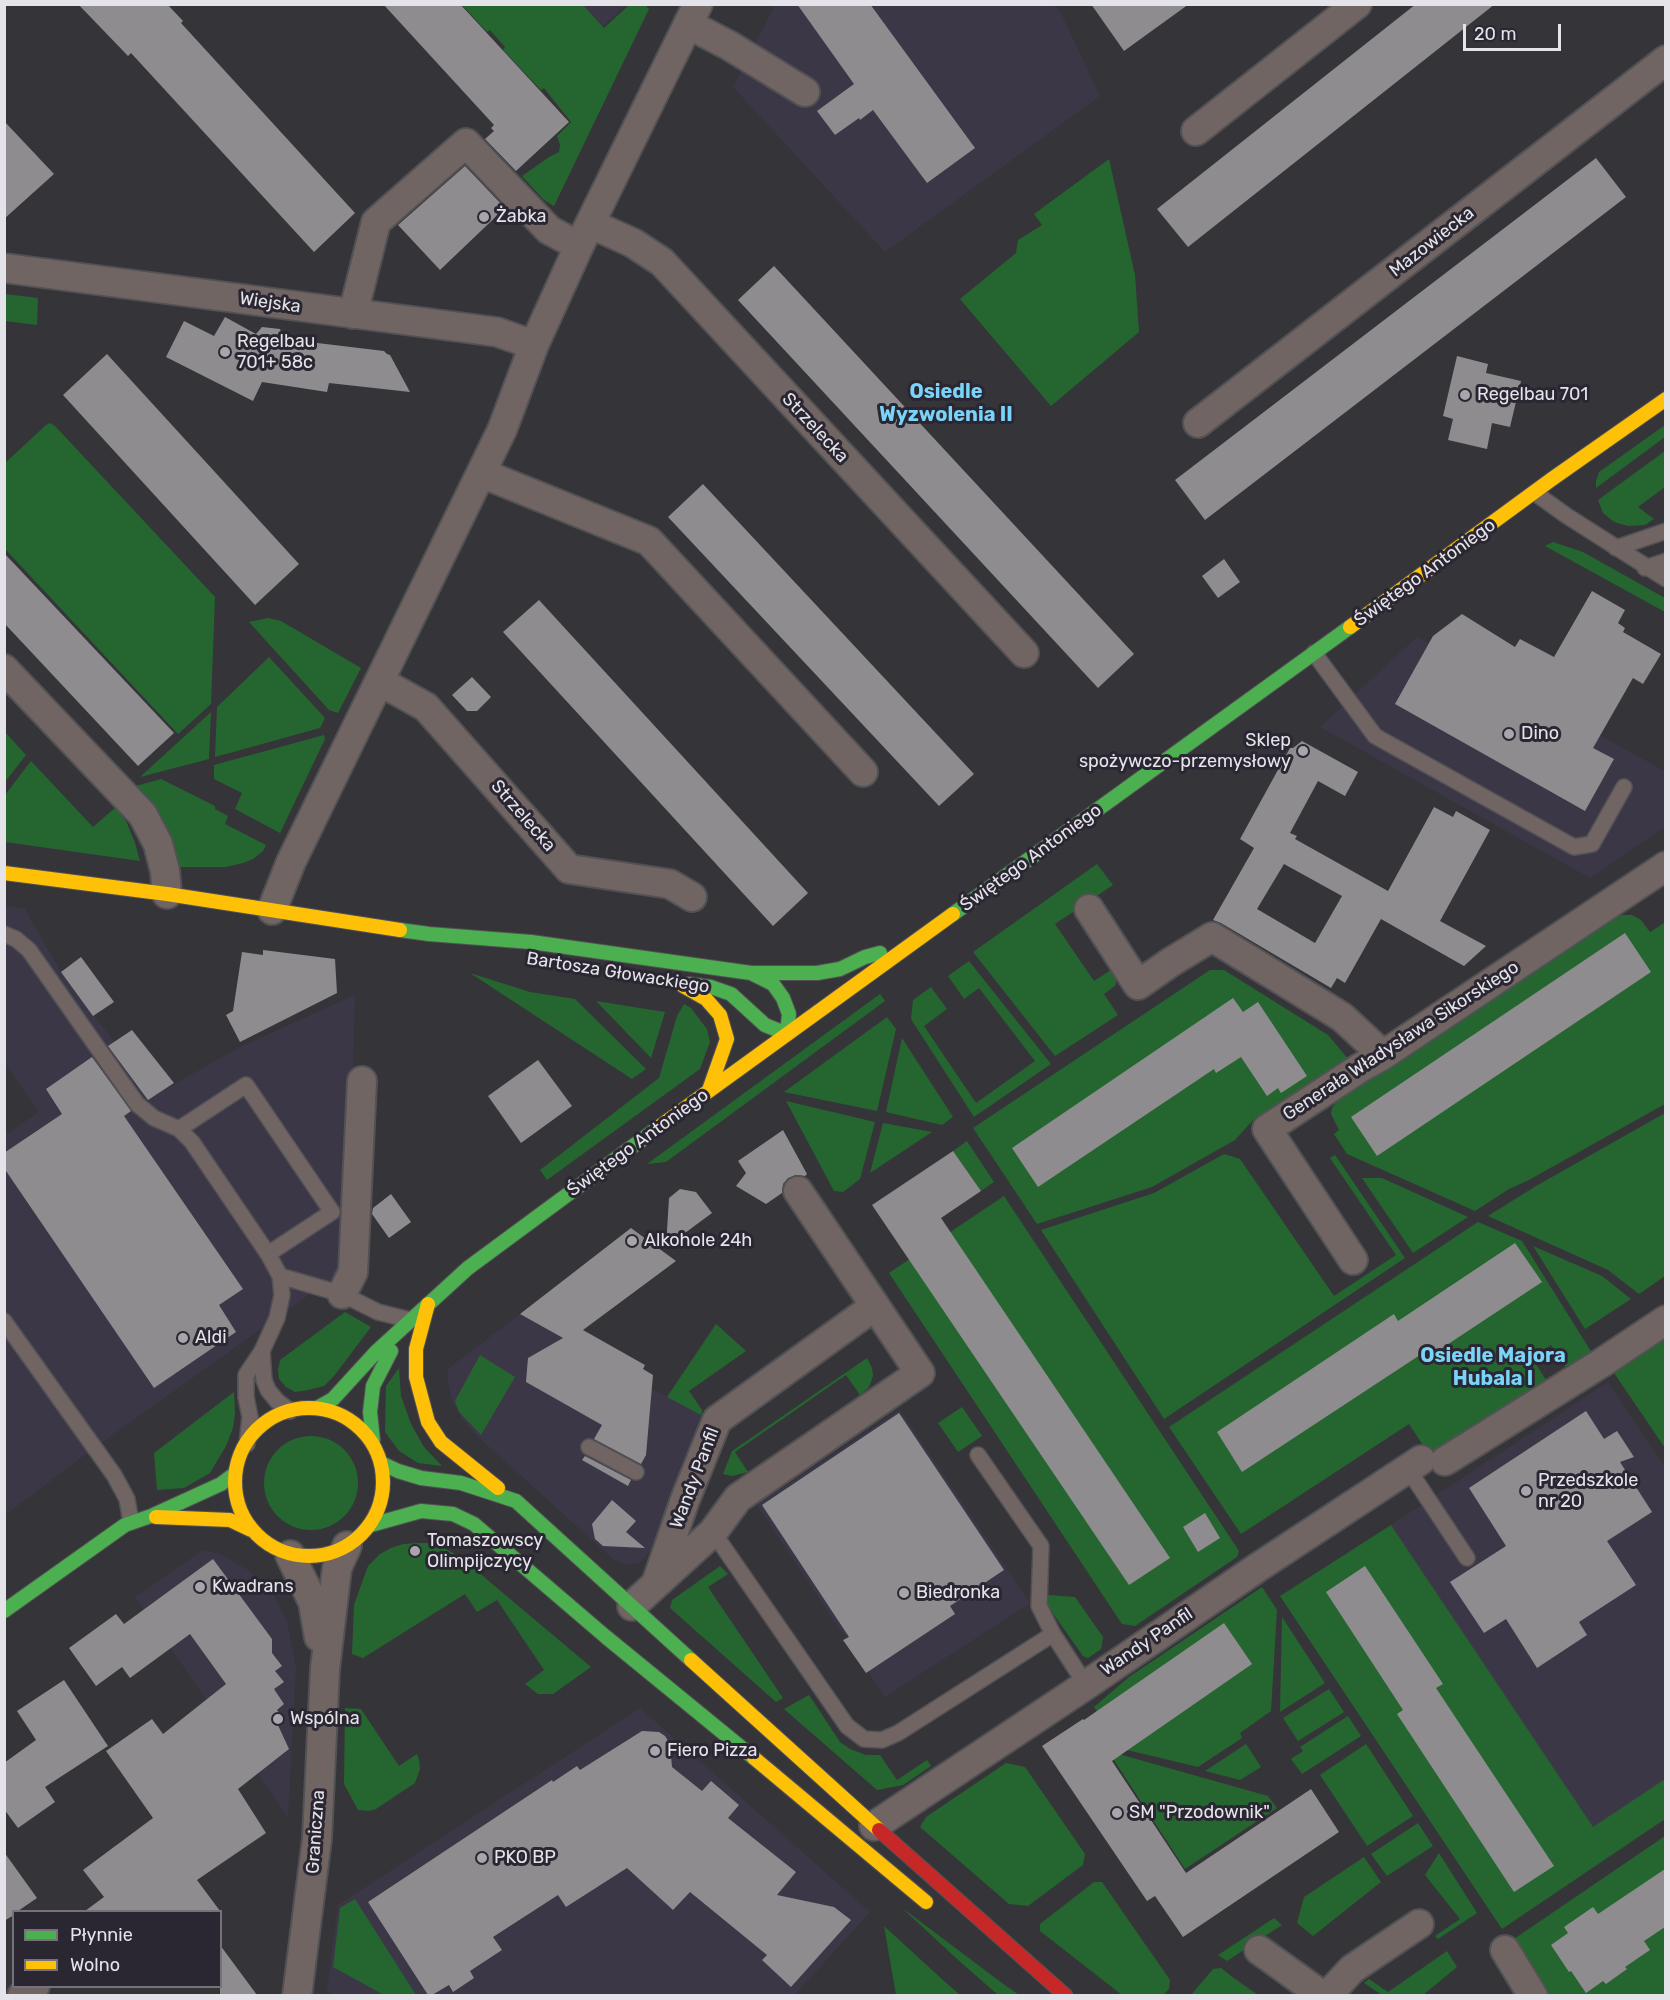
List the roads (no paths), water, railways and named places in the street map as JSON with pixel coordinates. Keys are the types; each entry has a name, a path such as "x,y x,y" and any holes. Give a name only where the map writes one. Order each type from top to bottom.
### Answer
{"street":[{"path":"1196,131 1357,4"},
{"path":"272,910 291,862 381,682 502,430 534,345 693,14 730,46 805,92"},
{"name":"Mazowiecka","path":"1198,423 1665,60"},
{"name":"Strzelecka","path":"353,314 376,222 466,143 549,230 633,243 662,262 1024,653"},
{"name":"Wiejska","path":"4,268 498,332 534,345"},
{"name":"Świętego Antoniego","path":"317,1408 333,1399 376,1352 468,1268 709,1090 1665,399"},
{"path":"481,473 649,541 862,772"},
{"path":"4,669 142,815 158,844 165,871 167,894"},
{"name":"Strzelecka","path":"381,682 426,707 569,869 670,884 692,897"},
{"name":"Generała Władysława Sikorskiego","path":"1353,1260 1267,1129 1383,1055 1665,866"},
{"name":"Bartosza Głowackiego","path":"4,873 167,894 429,934 531,942 751,973 817,973 840,969 865,957 909,946"},
{"path":"1089,909 1138,985 1212,937 1342,1017 1383,1055"},
{"name":"Bartosza Głowackiego","path":"429,934 505,953"},
{"name":"Bartosza Głowackiego","path":"709,1090 727,1039 720,1015 706,999 670,982 711,987 731,994 765,1025 787,1034 789,1014 783,998 773,984 751,973"},
{"path":"342,1294 353,1272 362,1081"},
{"name":"Wandy Panfil","path":"628,1610 713,1532 738,1498 920,1373 798,1191"},
{"path":"429,1302 416,1349 416,1377 428,1422 441,1442 516,1501 864,1833 926,1902 936,1909"},
{"name":"Wandy Panfil","path":"656,1584 685,1500 717,1420 875,1306"},
{"path":"1425,1464 1603,1362 1665,1320"},
{"name":"Świętego Antoniego","path":"374,1440 370,1412 373,1386 408,1323"},
{"path":"317,1408 348,1417 361,1426 374,1440 381,1463 382,1495 371,1525 347,1546 322,1555 290,1555 276,1551 251,1530 241,1515 235,1497 233,1475 247,1444 262,1426 290,1411 317,1408"},
{"path":"381,1463 421,1478 461,1483 516,1501"},
{"name":"Wandy Panfil","path":"864,1833 1247,1575 1425,1464"},
{"path":"4,1611 85,1552 131,1522 151,1516 221,1484 233,1475"},
{"path":"371,1525 421,1511 453,1514 474,1524 637,1656 728,1739 864,1833 1066,1995"},
{"path":"151,1516 230,1520 251,1530"},
{"name":"Graniczna","path":"297,1995 317,1839 325,1668 337,1568 347,1546"},
{"name":"Graniczna","path":"290,1555 313,1602 325,1668"},
{"path":"1259,1950 1325,1995 1352,1969 1419,1924"},
{"path":"976,1935 1046,1980"},
{"path":"1505,1950 1533,1995"}],"lane":[{"path":"1535,493 1665,579"},
{"path":"1616,548 1665,531"},
{"path":"1646,568 1665,561"},
{"path":"1314,653 1375,736 1574,847 1592,844 1624,787"},
{"path":"4,934 16,939 29,950 137,1104 154,1118 179,1129 192,1142 268,1254 280,1276 282,1294 277,1318 262,1352 246,1376 246,1397 250,1417 247,1444"},
{"path":"179,1129 246,1085 332,1212 268,1254"},
{"path":"280,1276 342,1294 378,1312 408,1323"},
{"path":"4,1321 114,1475 127,1499 131,1522"},
{"path":"262,1352 264,1380 268,1390 290,1411"},
{"path":"589,1447 636,1472"},
{"path":"978,1455 1041,1546 1040,1606 1053,1634 1086,1685"},
{"path":"1425,1464 1467,1558"},
{"path":"713,1532 847,1726 864,1739 882,1740 898,1733 1053,1634"}],"place":[{"name":"Żabka","path":"484,217"},
{"name":"Regelbau 701+ 58c","path":"225,352"},
{"name":"Regelbau 701","path":"1465,395"},
{"name":"Dino","path":"1509,734"},
{"name":"Sklep spożywczo-przemysłowy","path":"1303,751"},
{"name":"Alkohole 24h","path":"632,1241"},
{"name":"Aldi","path":"183,1338"},
{"name":"Przedszkole nr 20","path":"1526,1491"},
{"name":"Tomaszowscy Olimpijczycy","path":"415,1551"},
{"name":"Kwadrans","path":"200,1587"},
{"name":"Biedronka","path":"904,1593"},
{"name":"Wspólna","path":"278,1719"},
{"name":"Fiero Pizza","path":"655,1751"},
{"name":"SM \"Przodownik\"","path":"1117,1813"},
{"name":"PKO BP","path":"482,1858"}],"district":[{"name":"Osiedle Wyzwolenia II","path":"946,404"},
{"name":"Osiedle Majora Hubala I","path":"1493,1368"}]}
